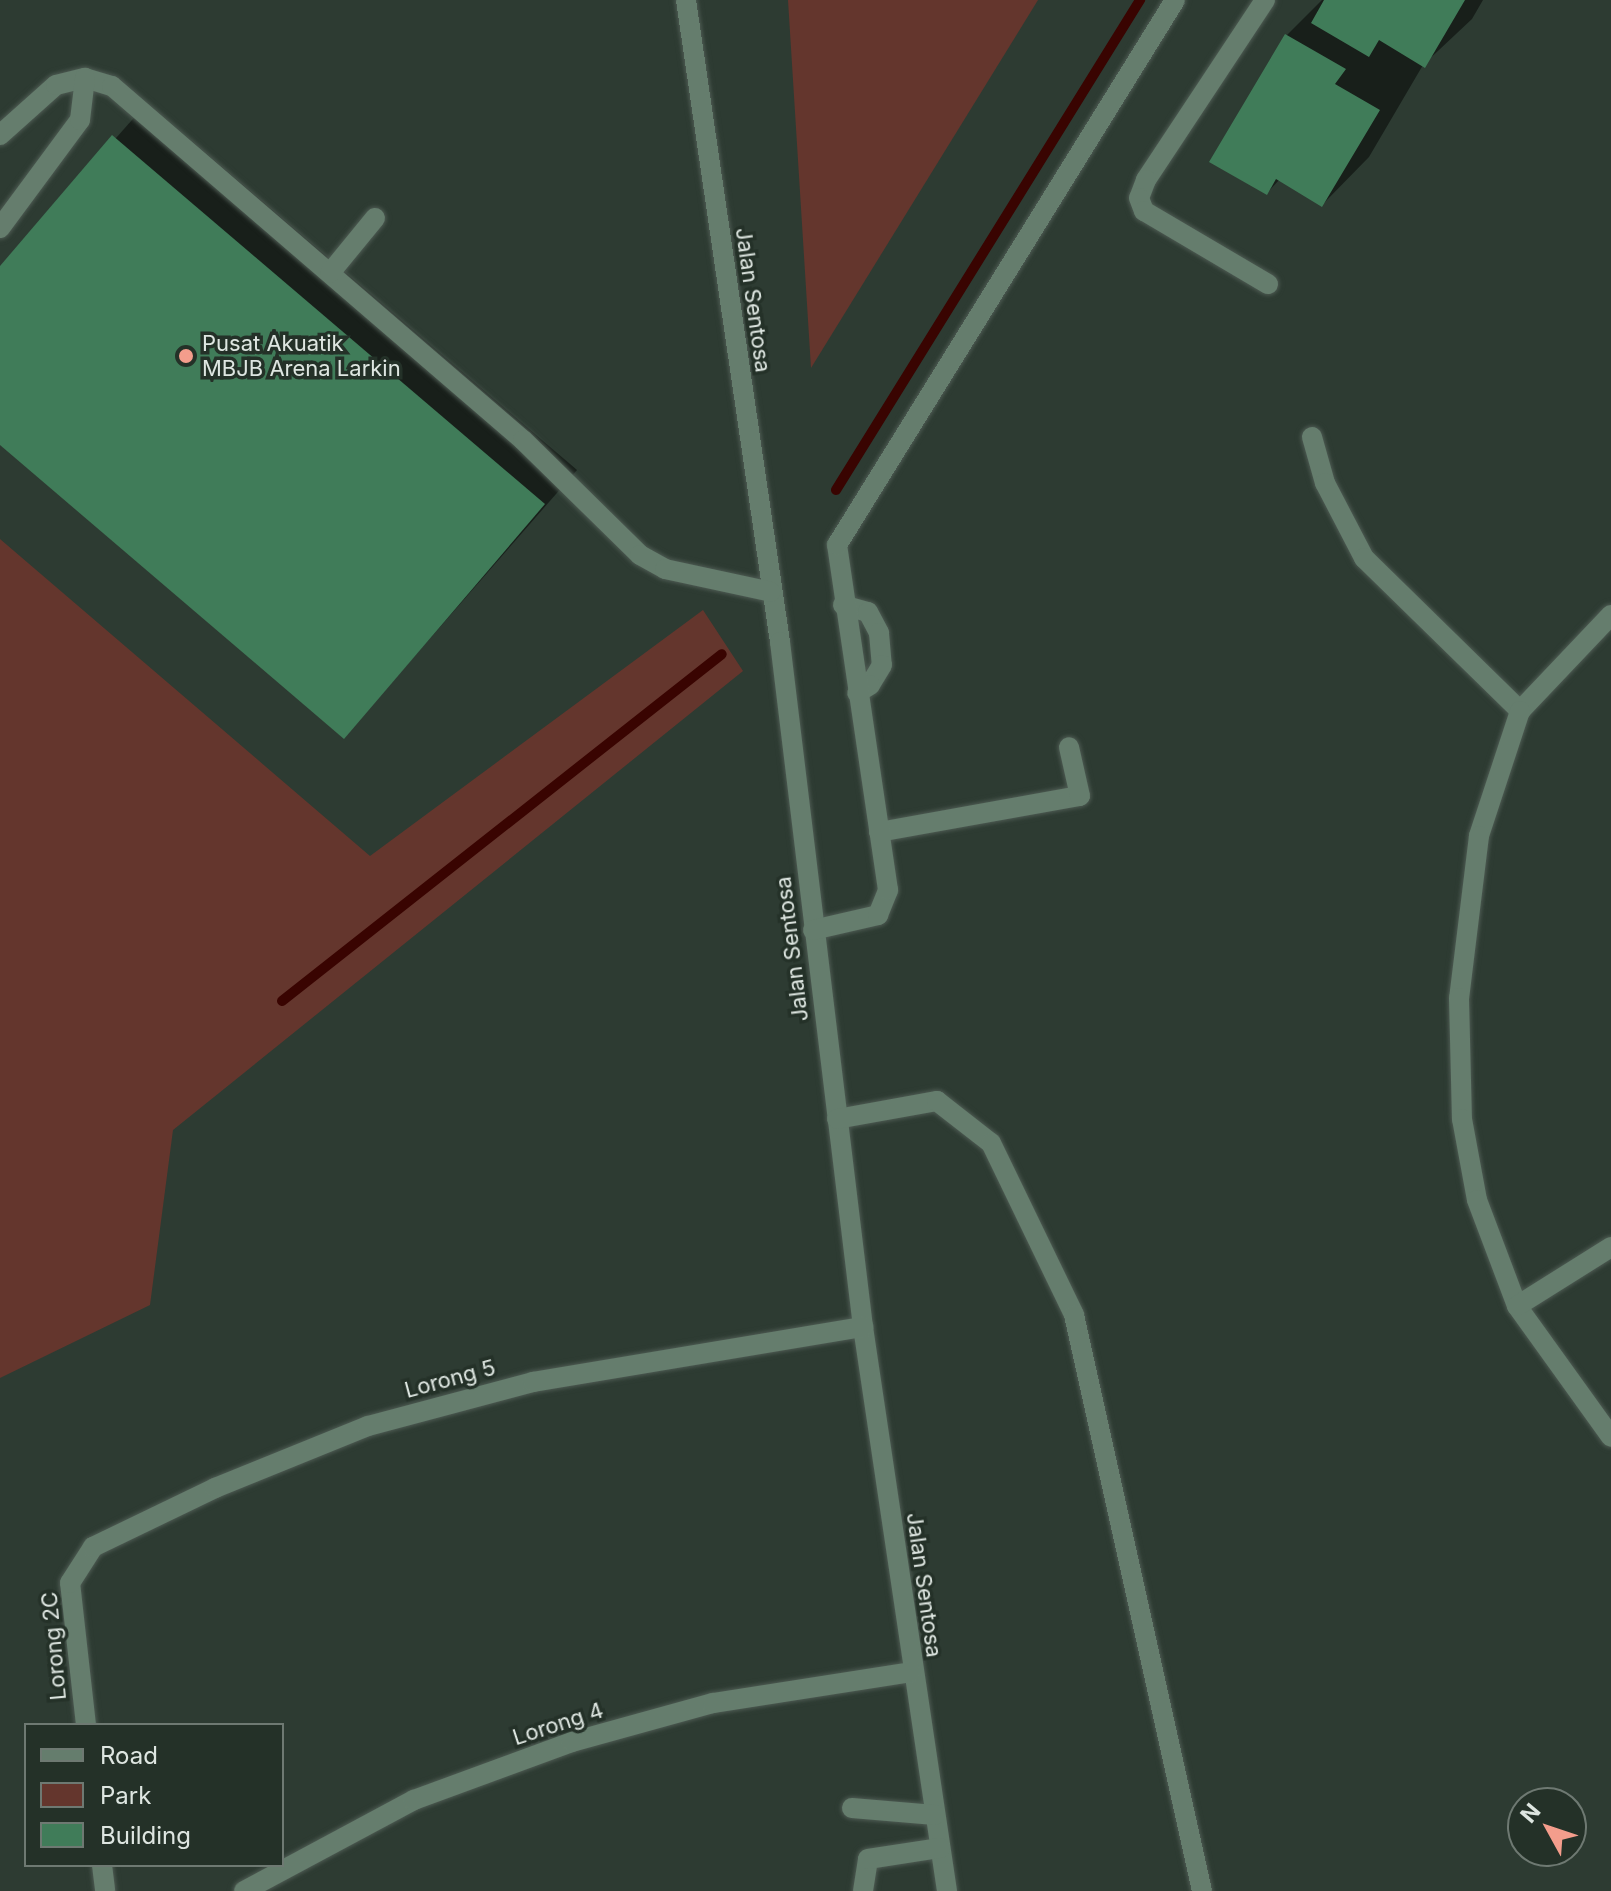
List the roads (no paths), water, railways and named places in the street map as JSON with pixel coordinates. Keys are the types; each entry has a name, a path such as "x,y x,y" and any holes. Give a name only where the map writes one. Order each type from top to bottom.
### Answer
{"street":[{"name":"Jalan Sentosa","path":"686,0 771,592 863,1327 911,1672 947,1891"},
{"path":"813,930 878,915 888,890 835,556 842,536 1175,0"},
{"path":"1265,0 1146,180 1139,198 1144,211 1268,284"},
{"path":"0,135 56,85 85,78 112,86 580,491 640,555 665,569 771,592"},
{"path":"0,228 80,120 85,78"},
{"path":"330,273 375,218"},
{"path":"1312,437 1325,483 1364,558 1520,711"},
{"path":"843,605 868,612 879,633 882,665 870,685 857,693"},
{"path":"1611,615 1520,711 1479,836 1459,998 1462,1119 1477,1200 1517,1306 1611,1437"},
{"path":"879,832 1080,796 1069,747"},
{"path":"837,1119 937,1101 991,1143 1074,1315 1202,1891"},
{"path":"1517,1306 1611,1247"},
{"name":"Lorong 5","path":"78,1563 93,1547 215,1488 368,1426 533,1382 863,1327"},
{"name":"Lorong 2C","path":"78,1563 70,1583 86,1723"},
{"name":"Lorong 4","path":"244,1891 414,1800 572,1742 713,1703 911,1672"},
{"path":"852,1808 935,1815"},
{"path":"863,1891 868,1859 940,1848"},
{"path":"102,1867 105,1891"}],"waterway":[{"path":"836,490 1140,0"},
{"path":"282,1001 722,654"}],"place":[{"name":"Pusat Akuatik MBJB Arena Larkin","path":"186,356"}]}
